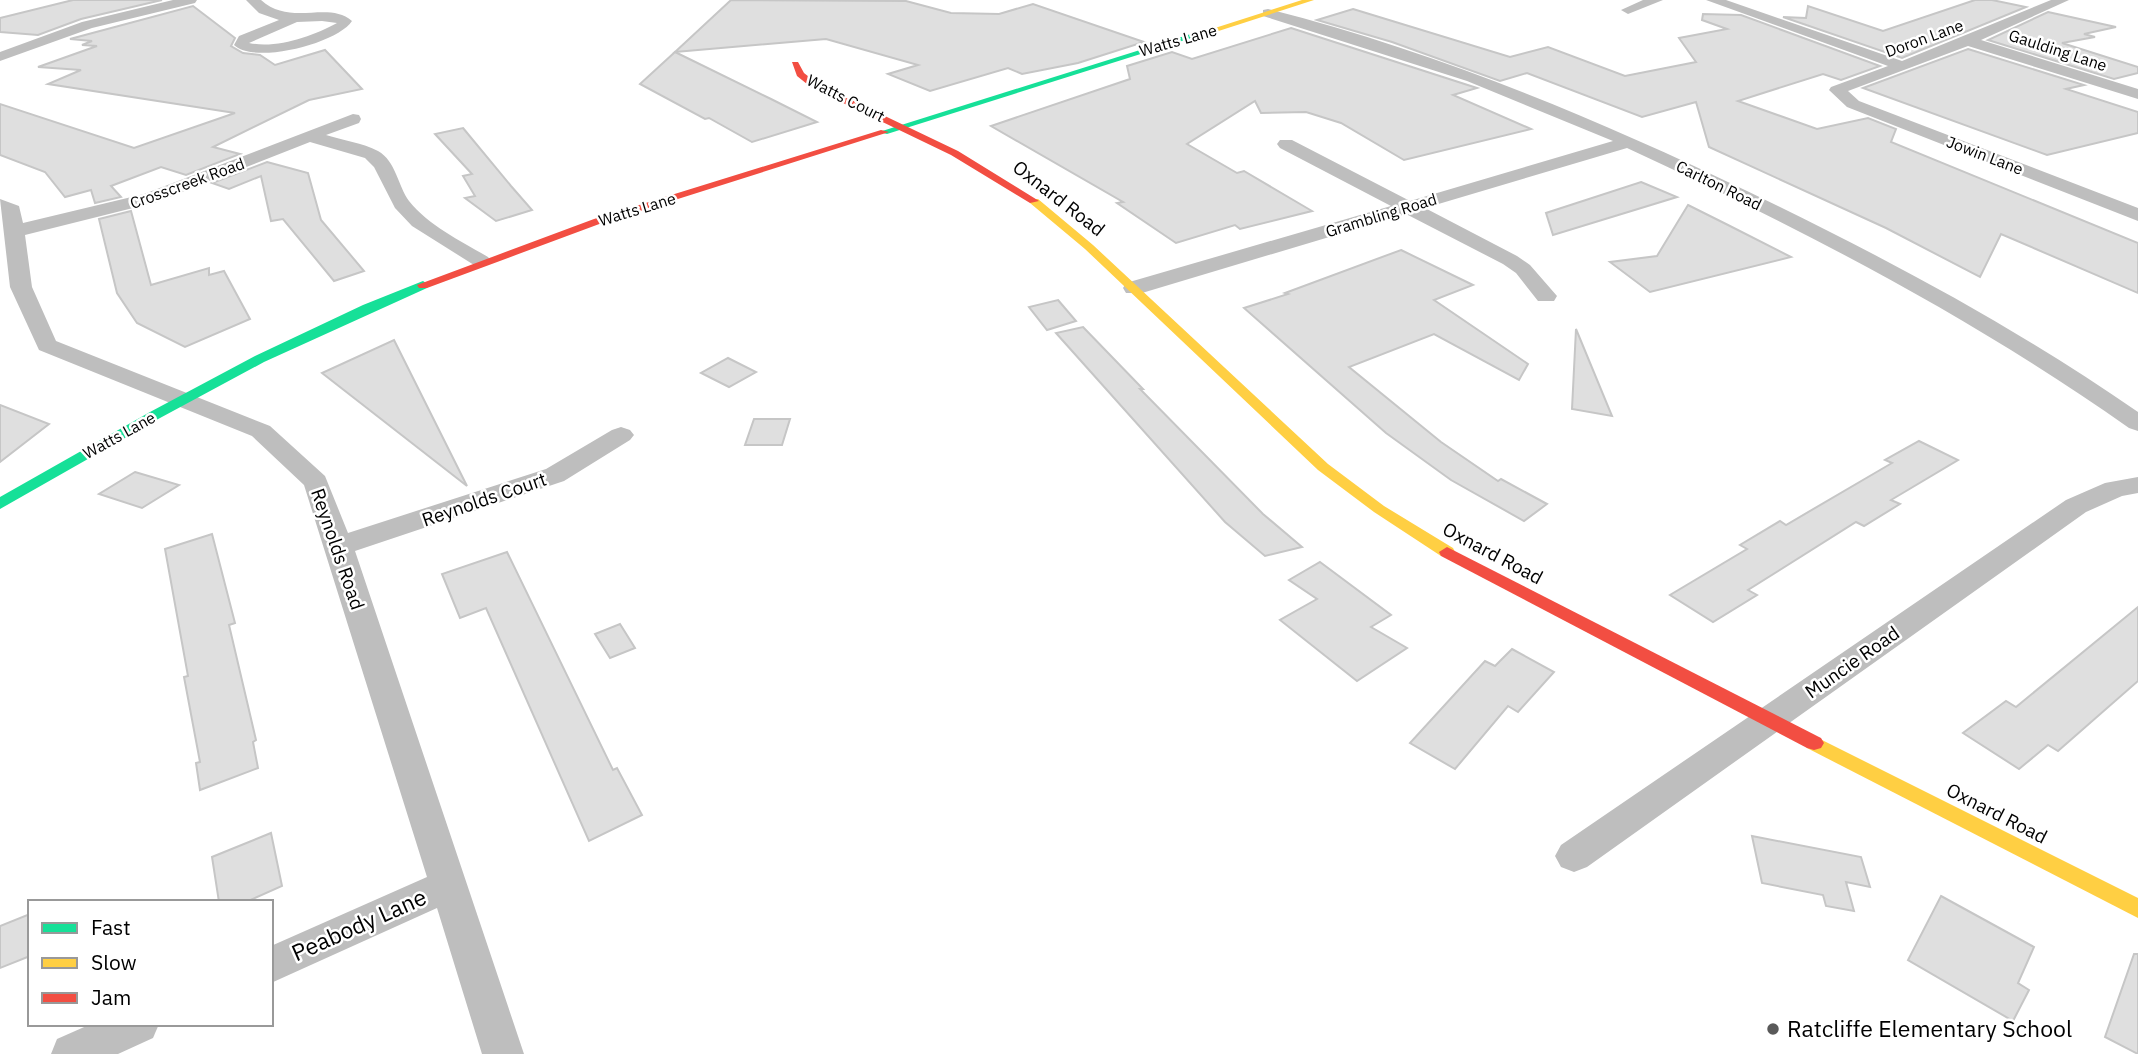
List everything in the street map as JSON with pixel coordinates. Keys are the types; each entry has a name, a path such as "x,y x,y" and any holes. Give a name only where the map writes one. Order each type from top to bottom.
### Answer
{"street":[{"path":"0,57 87,24 190,0"},
{"path":"253,0 263,9 292,20 317,17 345,21 341,27 279,46 248,48 241,45 244,39 292,20"},
{"name":"Watts Lane","path":"0,504 184,399 315,332 481,261 597,221 1310,0"},
{"path":"1628,10 1656,0"},
{"path":"1713,0 1900,65"},
{"name":"Doron Lane","path":"1836,90 1968,41 2063,0"},
{"name":"Carlton Road","path":"1268,13 1475,79 1629,142 1832,240 1912,283 2065,373 2138,423"},
{"name":"Gaulding Lane","path":"1968,41 2138,94"},
{"name":"Watts Court","path":"795,64 800,74 815,86 903,126"},
{"name":"Jowin Lane","path":"1836,90 1853,104 2138,215"},
{"name":"Crosscreek Road","path":"16,231 150,198 353,118"},
{"name":"Oxnard Road","path":"903,126 985,168 1023,193 1134,288 1323,467 1388,517 1479,571 2138,909"},
{"path":"309,136 371,153 379,159 399,201 409,212 436,235 481,261"},
{"name":"Grambling Road","path":"1134,288 1629,142"},
{"path":"1286,144 1510,260 1523,269 1546,296"},
{"name":"Reynolds Road","path":"0,205 12,210 16,231 11,289 47,345 261,431 316,482 503,1054"},
{"name":"Reynolds Court","path":"339,546 555,475 621,435"},
{"name":"Muncie Road","path":"1574,856 2076,506 2115,489 2138,485"},
{"name":"Peabody Lane","path":"273,964 448,885"},
{"path":"72,1054 134,1026"}],"building":[{"path":"73,0 162,0 81,19 38,35 0,32 0,18"},
{"path":"731,0 906,1 951,13 999,14 1033,4 1144,42 1078,63 1022,74 1008,68 930,91 888,74 918,65 826,39 675,52"},
{"path":"1975,0 1992,0 2026,7 1902,58 1783,17 1806,18 1808,6 1883,31"},
{"path":"193,6 235,38 231,46 243,53 260,55 275,65 325,50 362,89 309,100 213,147 240,154 186,175 161,167 111,186 121,197 95,203 91,190 65,197 45,172 0,155 0,104 134,148 235,113 48,84 81,70 38,67 97,46 82,45 92,41 70,39"},
{"path":"1353,9 1510,57 1548,47 1625,76 1696,62 1679,38 1727,29 1702,20 1703,14 1741,15 1880,66 1841,80 1823,74 1738,101 1817,129 1868,118 1896,129 1891,142 2138,243 2138,293 2001,234 1980,277 1886,228 1709,147 1696,102 1642,117 1527,73 1500,81 1392,42 1317,20"},
{"path":"2048,12 2116,27 2084,34 2095,37 2062,43 2138,67 2138,73 2114,79 1988,40"},
{"path":"1291,28 1477,88 1453,95 1531,129 1404,160 1341,123 1306,112 1261,113 1255,101 1187,144 1237,173 1244,171 1312,211 1240,229 1235,225 1176,243 1117,203 1123,202 991,126 1130,79 1127,66 1172,52 1192,59"},
{"path":"1968,49 2084,85 2066,89 2138,112 2138,133 2047,155 1863,88"},
{"path":"675,52 817,122 752,142 640,84"},
{"path":"463,128 532,210 496,221 465,198 475,196 463,176 472,174 435,134"},
{"path":"267,162 308,173 321,220 364,271 334,281 283,219 271,221 261,176 229,189 212,183"},
{"path":"1641,182 1677,197 1553,235 1546,213"},
{"path":"1688,205 1791,257 1650,292 1610,262 1657,256"},
{"path":"131,211 151,285 209,268 209,275 224,271 250,319 185,347 137,323 117,293 99,219"},
{"path":"1401,250 1473,285 1434,300 1528,364 1519,380 1434,334 1349,367 1441,442 1498,481 1501,479 1547,504 1524,521 1451,480 1386,433 1244,308 1288,294 1285,293"},
{"path":"1058,300 1076,321 1047,330 1029,307"},
{"path":"1083,327 1263,514 1302,547 1265,556 1225,522 1056,333"},
{"path":"1576,329 1612,416 1572,409"},
{"path":"394,340 467,486 322,373"},
{"path":"728,358 756,372 729,387 701,373"},
{"path":"0,405 49,424 0,462"},
{"path":"754,419 790,419 782,445 745,445"},
{"path":"1919,441 1958,460 1891,500 1900,504 1864,526 1856,522 1748,590 1757,595 1713,622 1670,595 1747,549 1740,545 1780,521 1786,525 1892,463 1885,460"},
{"path":"135,472 179,485 142,508 99,494"},
{"path":"212,534 235,623 229,625 256,740 253,742 258,768 200,790 196,763 200,762 184,677 188,676 165,549"},
{"path":"507,552 613,770 617,768 642,815 589,841 486,608 460,618 442,574"},
{"path":"1320,562 1391,615 1371,627 1407,648 1357,681 1280,620 1317,599 1289,580"},
{"path":"2138,607 2138,681 2058,751 2048,745 2019,769 1963,733 2006,701 2016,707"},
{"path":"620,624 635,648 610,658 595,634"},
{"path":"1512,649 1554,672 1518,712 1508,706 1455,769 1410,743 1485,661 1495,666"},
{"path":"271,833 282,886 250,900 219,900 212,857"},
{"path":"1752,836 1861,857 1870,887 1846,882 1854,911 1826,906 1823,895 1762,883"},
{"path":"1941,896 2034,947 2018,983 2029,990 2013,1021 1908,960"},
{"path":"28,915 28,957 0,968 0,926"},
{"path":"2134,954 2138,954 2138,1054 2105,1037"}],"traffic: fast":[{"path":"884,132 1197,35"},
{"path":"0,504 207,386 313,333 423,285"}],"traffic: slow":[{"path":"1197,35 1310,0"},
{"path":"1034,201 1089,247 1323,467 1379,509 1447,552"},
{"path":"1814,743 2138,909"}],"traffic: jam":[{"path":"795,64 800,74 815,86 954,153 1034,201"},
{"path":"423,285 598,221 884,132"},
{"path":"1447,552 1814,743"}],"place":[{"name":"Ratcliffe Elementary School","path":"1773,1029"}]}
